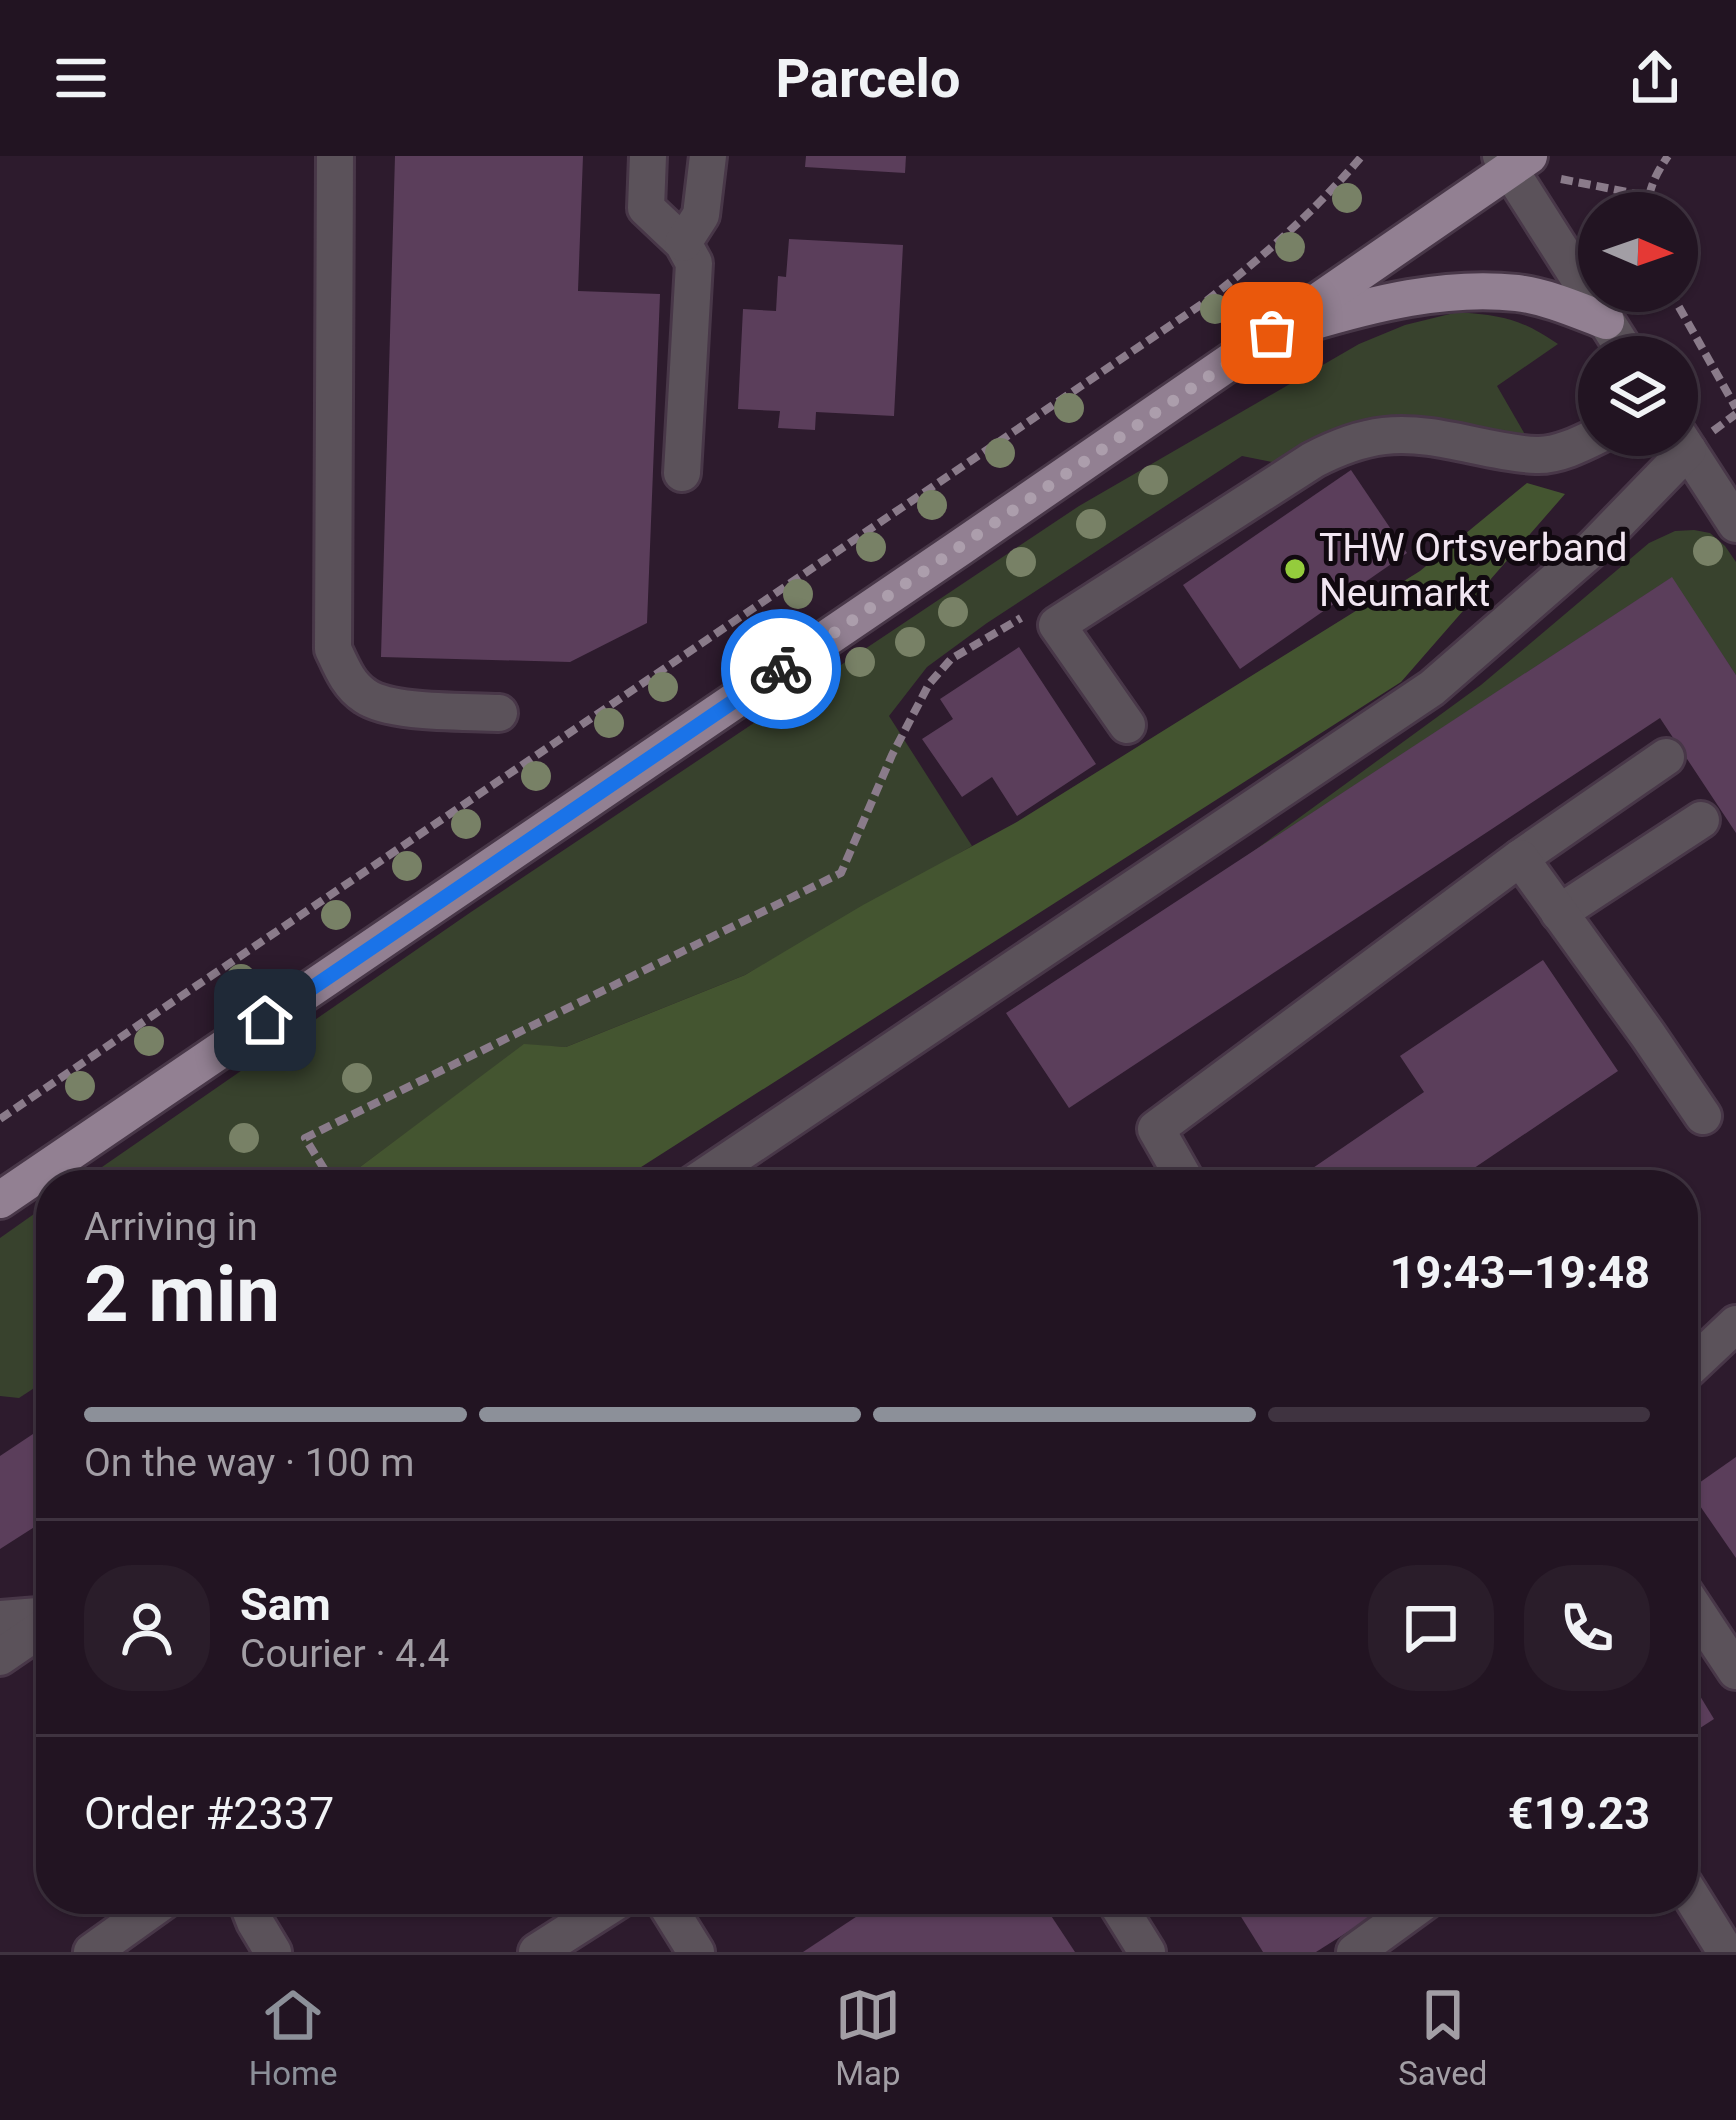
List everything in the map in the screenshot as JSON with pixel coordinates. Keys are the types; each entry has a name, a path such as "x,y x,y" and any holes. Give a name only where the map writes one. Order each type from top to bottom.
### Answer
{"main road":[{"path":"44,1170 1272,333 1513,160"},
{"path":"1272,333 1391,301 1483,291 1519,293 1606,320"},
{"path":"0,1200 36,1175"}],"street":[{"path":"334,156 333,649 344,674 363,695 386,706 499,713"},
{"path":"649,156 646,208 683,243 694,263 682,473"},
{"path":"683,243 700,215 708,156"},
{"path":"1513,160 1616,336"},
{"path":"1126,725 1058,625 1312,460 1346,443 1388,435 1422,436 1539,456 1578,444"},
{"path":"714,1170 1432,688 1594,547 1671,456"},
{"path":"1692,456 1736,524"},
{"path":"1179,1170 1156,1129 1520,859 1666,757"},
{"path":"1559,913 1701,820"},
{"path":"1520,859 1703,1116"},
{"path":"1698,1360 1736,1324"},
{"path":"1698,1614 1736,1671"},
{"path":"0,1619 36,1619"},
{"path":"0,1657 36,1630"},
{"path":"1698,1907 1726,1952"},
{"path":"92,1952 145,1914"},
{"path":"252,1914 273,1952"},
{"path":"537,1952 597,1914"},
{"path":"672,1914 696,1952"},
{"path":"1123,1914 1147,1952"},
{"path":"1355,1952 1407,1914"}],"path":[{"path":"0,1119 1205,302 1315,210 1363,156"},
{"path":"1649,192 1668,156"},
{"path":"1513,160 1633,192"},
{"path":"1682,312 1736,408"},
{"path":"325,1170 305,1138 841,873 892,754 929,684 951,659 1029,613 1058,625"}],"green space":[{"path":"1458,312 1488,315 1511,320 1558,344 1497,386 1527,438 1277,463 1242,456 927,667 889,716 972,846 745,975 566,1047 524,1045 356,1170 98,1170 471,912 1079,506 1359,344 1405,325"},
{"path":"1527,483 1565,494 1401,682 636,1170 356,1170 524,1044 566,1047 745,975 1015,823 1420,571"},
{"path":"1675,531 1710,533 1736,562 1736,675 1671,578 1251,853 1481,685 1649,543"},
{"path":"36,1213 36,1387 19,1398 0,1396 0,1238"}],"building":[{"path":"395,156 583,156 578,291 660,294 647,623 570,662 381,657"},
{"path":"806,156 906,156 905,173 805,167"},
{"path":"789,239 903,245 894,416 816,412 815,430 778,428 780,411 738,409 743,309 776,311 778,276 786,277"},
{"name":"THW Ortsverband Neumarkt","path":"1351,470 1407,553 1240,669 1183,585"},
{"path":"1672,577 1736,675 1736,833 1660,718 1069,1108 1006,1013"},
{"path":"1019,647 1096,764 1017,816 992,777 962,797 922,739 953,719 940,699"},
{"path":"1543,960 1618,1071 1471,1170 1310,1170 1424,1092 1400,1056"},
{"path":"36,1432 36,1526 0,1549 0,1456"},
{"path":"1736,1457 1736,1558 1698,1503 1698,1484"},
{"path":"1698,1693 1714,1719 1698,1729"},
{"path":"860,1914 1050,1914 1075,1952 803,1952"},
{"path":"1239,1914 1376,1914 1316,1952 1263,1952"}],"way so far":[{"path":"781,669 1272,333"}],"place":[{"name":"THW Ortsverband Neumarkt","path":"1295,569"}],"route":[{"path":"265,1020 781,669"}]}
